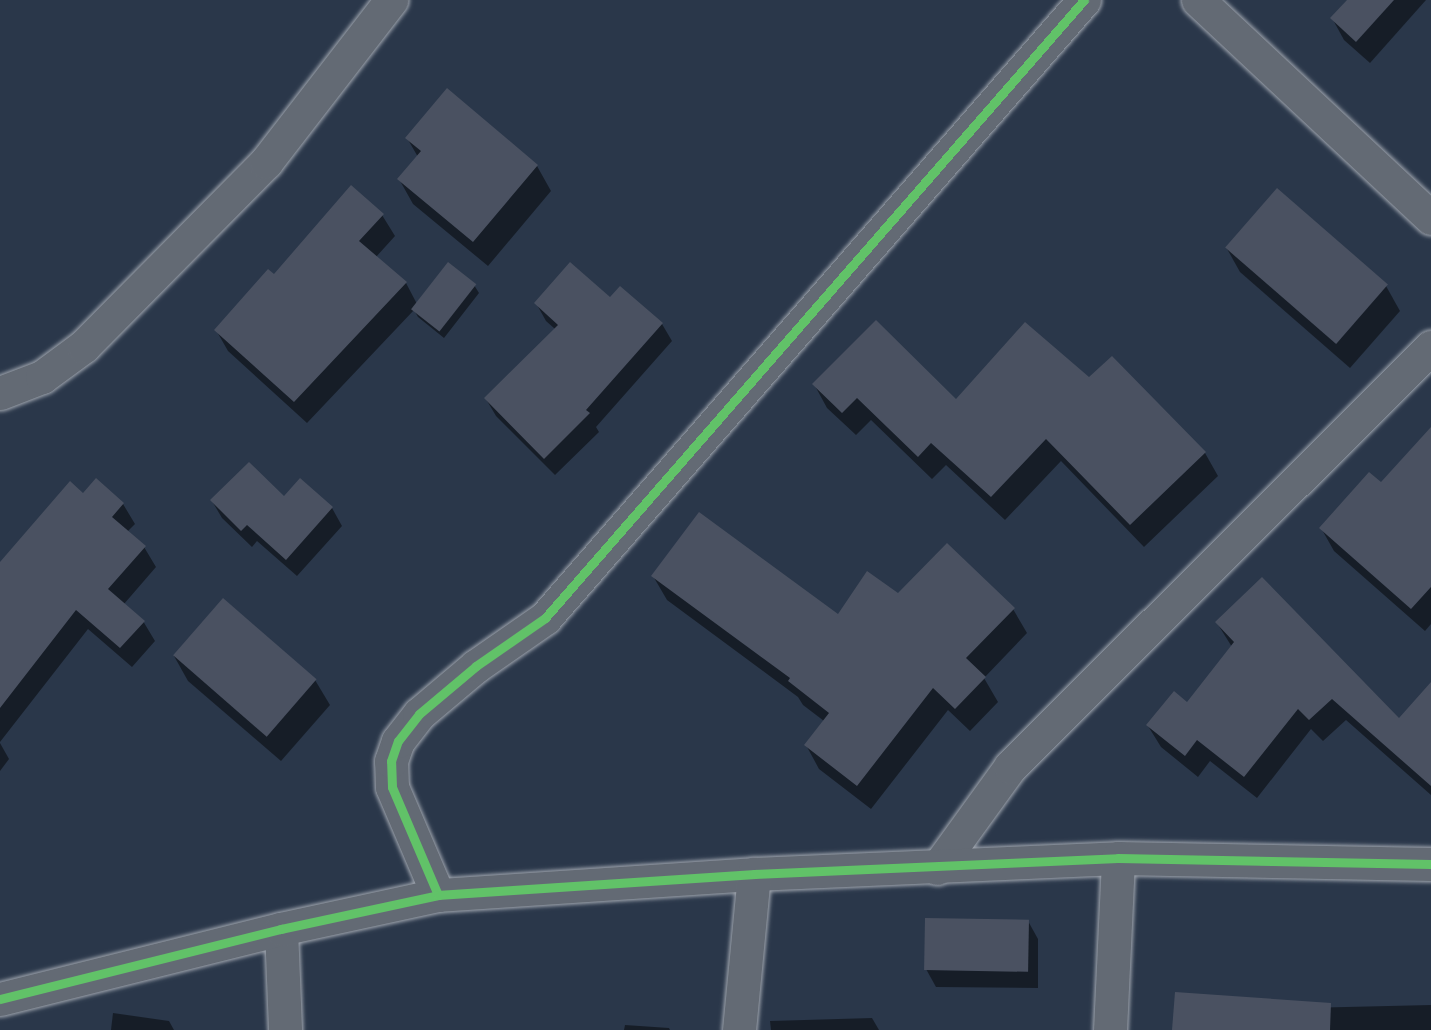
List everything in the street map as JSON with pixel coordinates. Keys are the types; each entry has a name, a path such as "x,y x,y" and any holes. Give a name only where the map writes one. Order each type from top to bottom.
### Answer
{"street":[{"path":"0,393 42,377 84,346 266,162 391,0"},
{"path":"438,895 393,787 391,761 398,741 419,714 476,666 545,618 1083,0"},
{"path":"1198,0 1431,218"},
{"path":"937,868 1010,766 1431,347"},
{"path":"1110,1030 1119,858"},
{"path":"0,999 280,929 438,895 754,874 937,868 1119,858 1431,864"},
{"path":"739,1030 754,874"},
{"path":"280,929 285,1030"}],"building":[{"path":"1347,0 1394,0 1356,42 1330,18"},
{"path":"447,88 538,165 473,242 397,179 421,151 405,138"},
{"path":"351,185 384,214 359,241 407,282 294,402 214,330 268,269 274,274"},
{"path":"1277,188 1388,284 1336,344 1225,248"},
{"path":"448,262 476,284 439,331 411,309"},
{"path":"570,262 610,297 620,286 663,323 586,410 590,413 544,459 484,398 558,325 534,303"},
{"path":"876,320 956,399 1025,322 1089,377 1112,356 1206,452 1130,525 1046,439 991,497 931,443 918,457 857,398 842,413 812,384"},
{"path":"1431,427 1431,587 1411,609 1319,528 1369,472 1381,482"},
{"path":"249,462 284,496 300,478 333,507 286,560 247,525 241,531 210,500"},
{"path":"96,478 124,503 112,517 146,546 108,589 145,621 120,648 76,610 0,708 0,562 70,481 83,493"},
{"path":"699,512 838,614 867,571 898,593 947,543 1015,608 966,658 986,677 955,709 933,688 857,786 804,745 829,713 788,681 790,678 651,576"},
{"path":"1262,577 1399,718 1431,682 1431,786 1332,699 1309,720 1298,709 1244,777 1197,740 1185,756 1146,725 1174,691 1187,702 1234,642 1215,622"},
{"path":"223,598 317,679 267,737 173,655"},
{"path":"925,918 1029,920 1028,972 924,970"},
{"path":"1175,992 1331,1003 1330,1030 1172,1030"}],"cycle path":[{"path":"438,895 392,787 391,761 398,741 419,714 476,666 545,618 1084,0"},
{"path":"0,999 281,929 438,895 754,874 1118,858 1431,864"}]}
